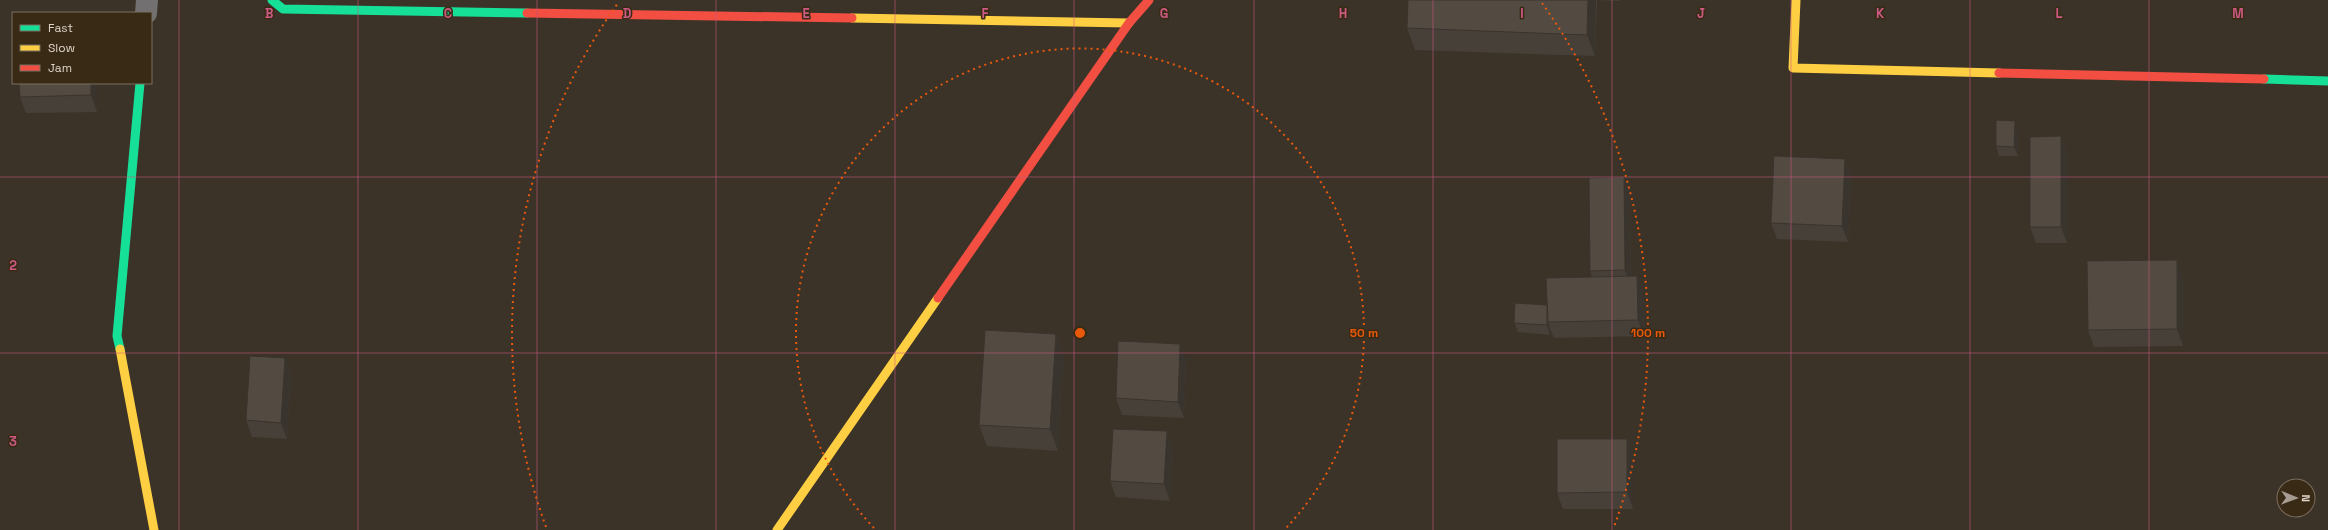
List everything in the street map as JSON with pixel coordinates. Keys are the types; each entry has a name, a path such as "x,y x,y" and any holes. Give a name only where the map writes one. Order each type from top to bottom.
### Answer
{"street":[{"path":"146,12 147,0"},
{"path":"272,0 283,9 1129,23"},
{"path":"777,530 1129,23 1149,0"},
{"path":"1796,0 1793,68 2328,81"},
{"path":"140,84 117,336 154,530"}],"building":[{"path":"1408,0 1588,0 1587,35 1407,28"},
{"path":"19,84 91,84 91,95 20,97"},
{"path":"1996,120 2015,121 2014,147 1996,146"},
{"path":"2061,136 2061,227 2030,227 2030,137"},
{"path":"1774,156 1845,159 1842,226 1771,223"},
{"path":"1624,177 1625,270 1590,271 1589,178"},
{"path":"2177,260 2177,329 2088,330 2087,261"},
{"path":"1637,276 1638,320 1548,322 1546,278"},
{"path":"1515,303 1547,305 1547,325 1514,323"},
{"path":"985,330 1056,334 1050,429 979,425"},
{"path":"1118,341 1180,344 1178,402 1116,398"},
{"path":"250,356 285,358 281,423 246,420"},
{"path":"1113,429 1167,431 1164,484 1110,481"},
{"path":"1557,439 1627,439 1627,492 1557,493"}],"traffic: fast":[{"path":"272,0 283,9 527,13"},
{"path":"2264,79 2328,81"},
{"path":"120,349 117,336 140,84"}],"traffic: slow":[{"path":"1796,0 1793,68 1999,73"},
{"path":"852,18 1129,23"},
{"path":"777,530 938,298"},
{"path":"120,349 154,530"}],"traffic: jam":[{"path":"938,298 1129,23 1149,0"},
{"path":"527,13 852,18"},
{"path":"1999,73 2264,79"}]}
